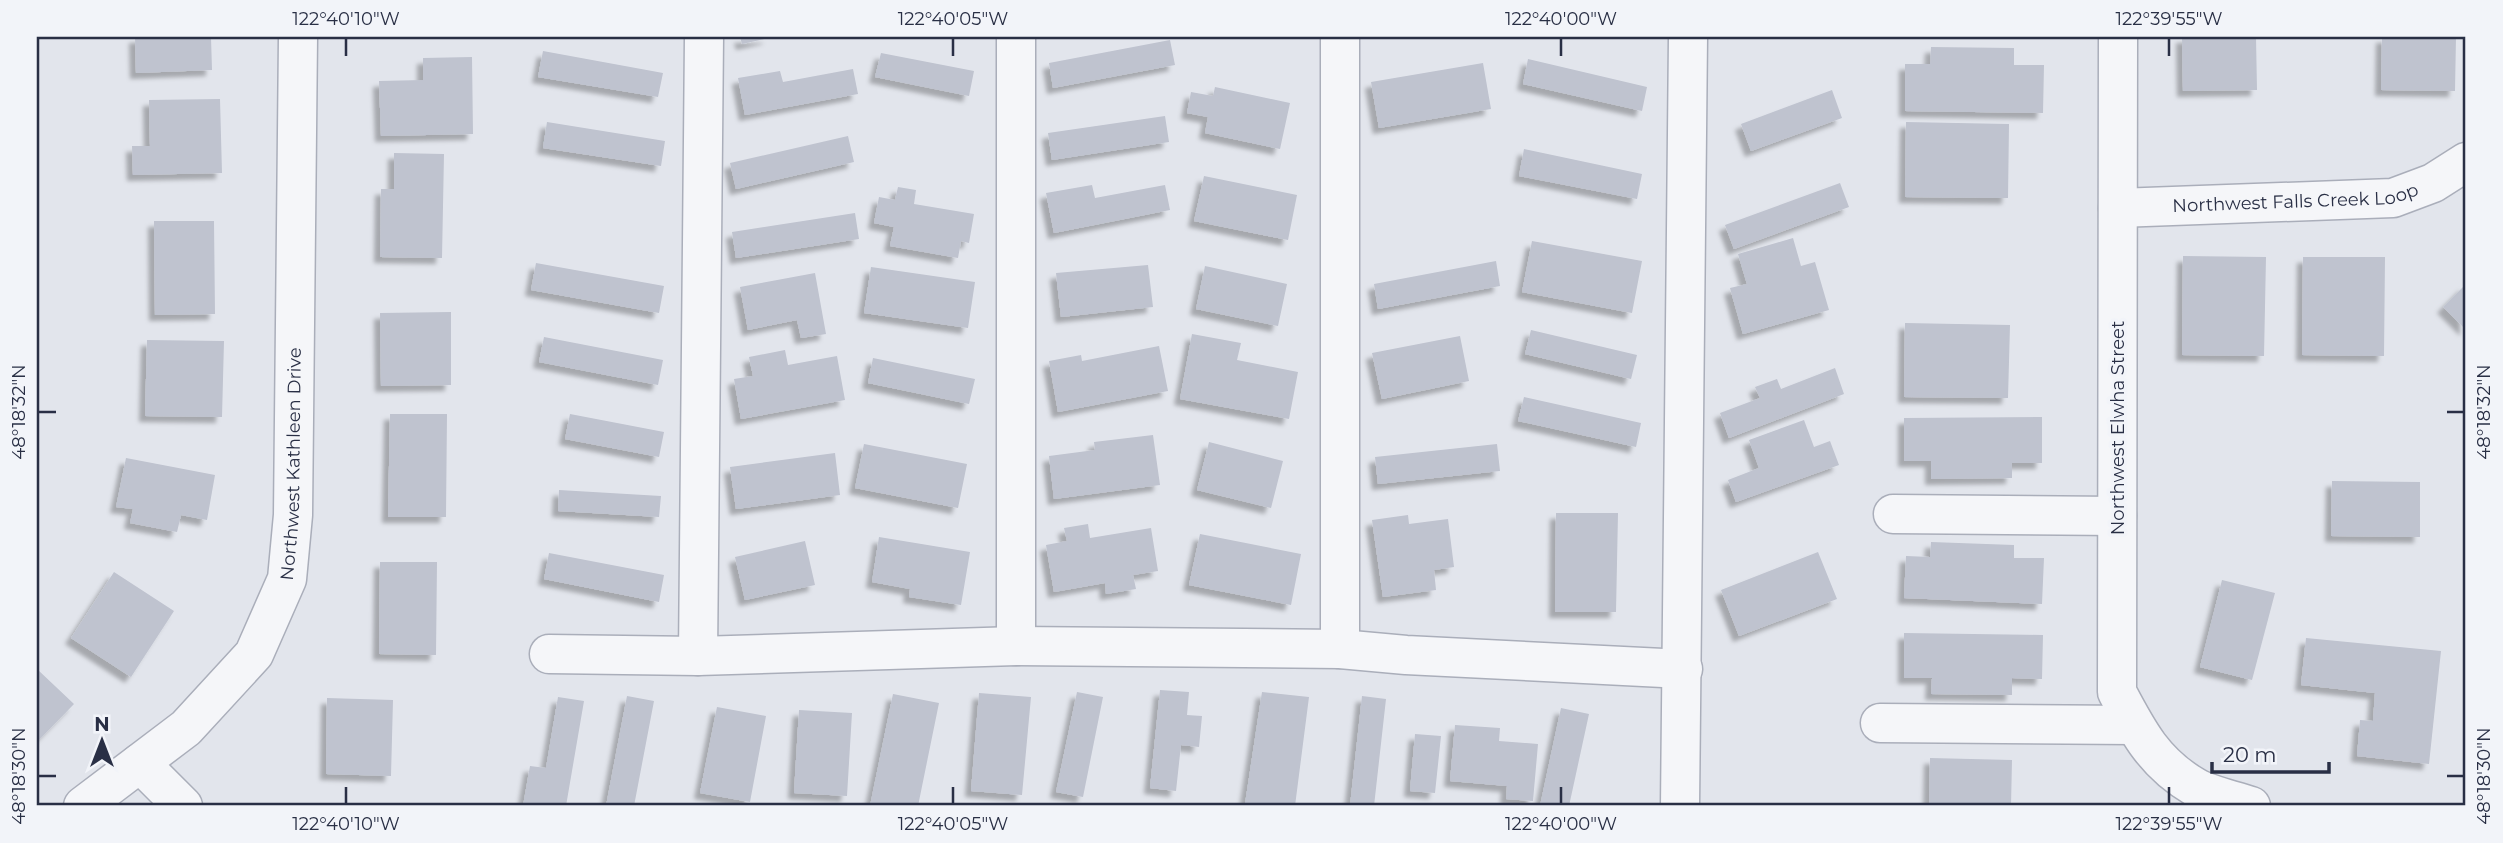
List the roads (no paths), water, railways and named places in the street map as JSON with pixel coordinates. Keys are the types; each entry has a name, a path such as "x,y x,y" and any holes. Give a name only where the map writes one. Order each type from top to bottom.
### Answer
{"street":[{"name":"Northwest Kathleen Drive","path":"83,806 186,728 254,654 286,579 293,515 298,37"},
{"path":"698,656 704,37"},
{"path":"1016,37 1016,646"},
{"path":"1340,37 1340,649"},
{"path":"1679,806 1683,669 1684,242 1688,37"},
{"name":"Northwest Elwha Street","path":"2119,37 2117,692 2140,736 2166,766 2196,788 2251,806"},
{"name":"Northwest Falls Creek Loop","path":"2118,208 2393,198 2433,183 2466,162"},
{"path":"1893,514 2117,516"},
{"path":"549,654 698,656 1016,646 1340,649 1406,655 1683,669"},
{"path":"1880,723 2134,725"},
{"path":"140,763 183,806"}]}
